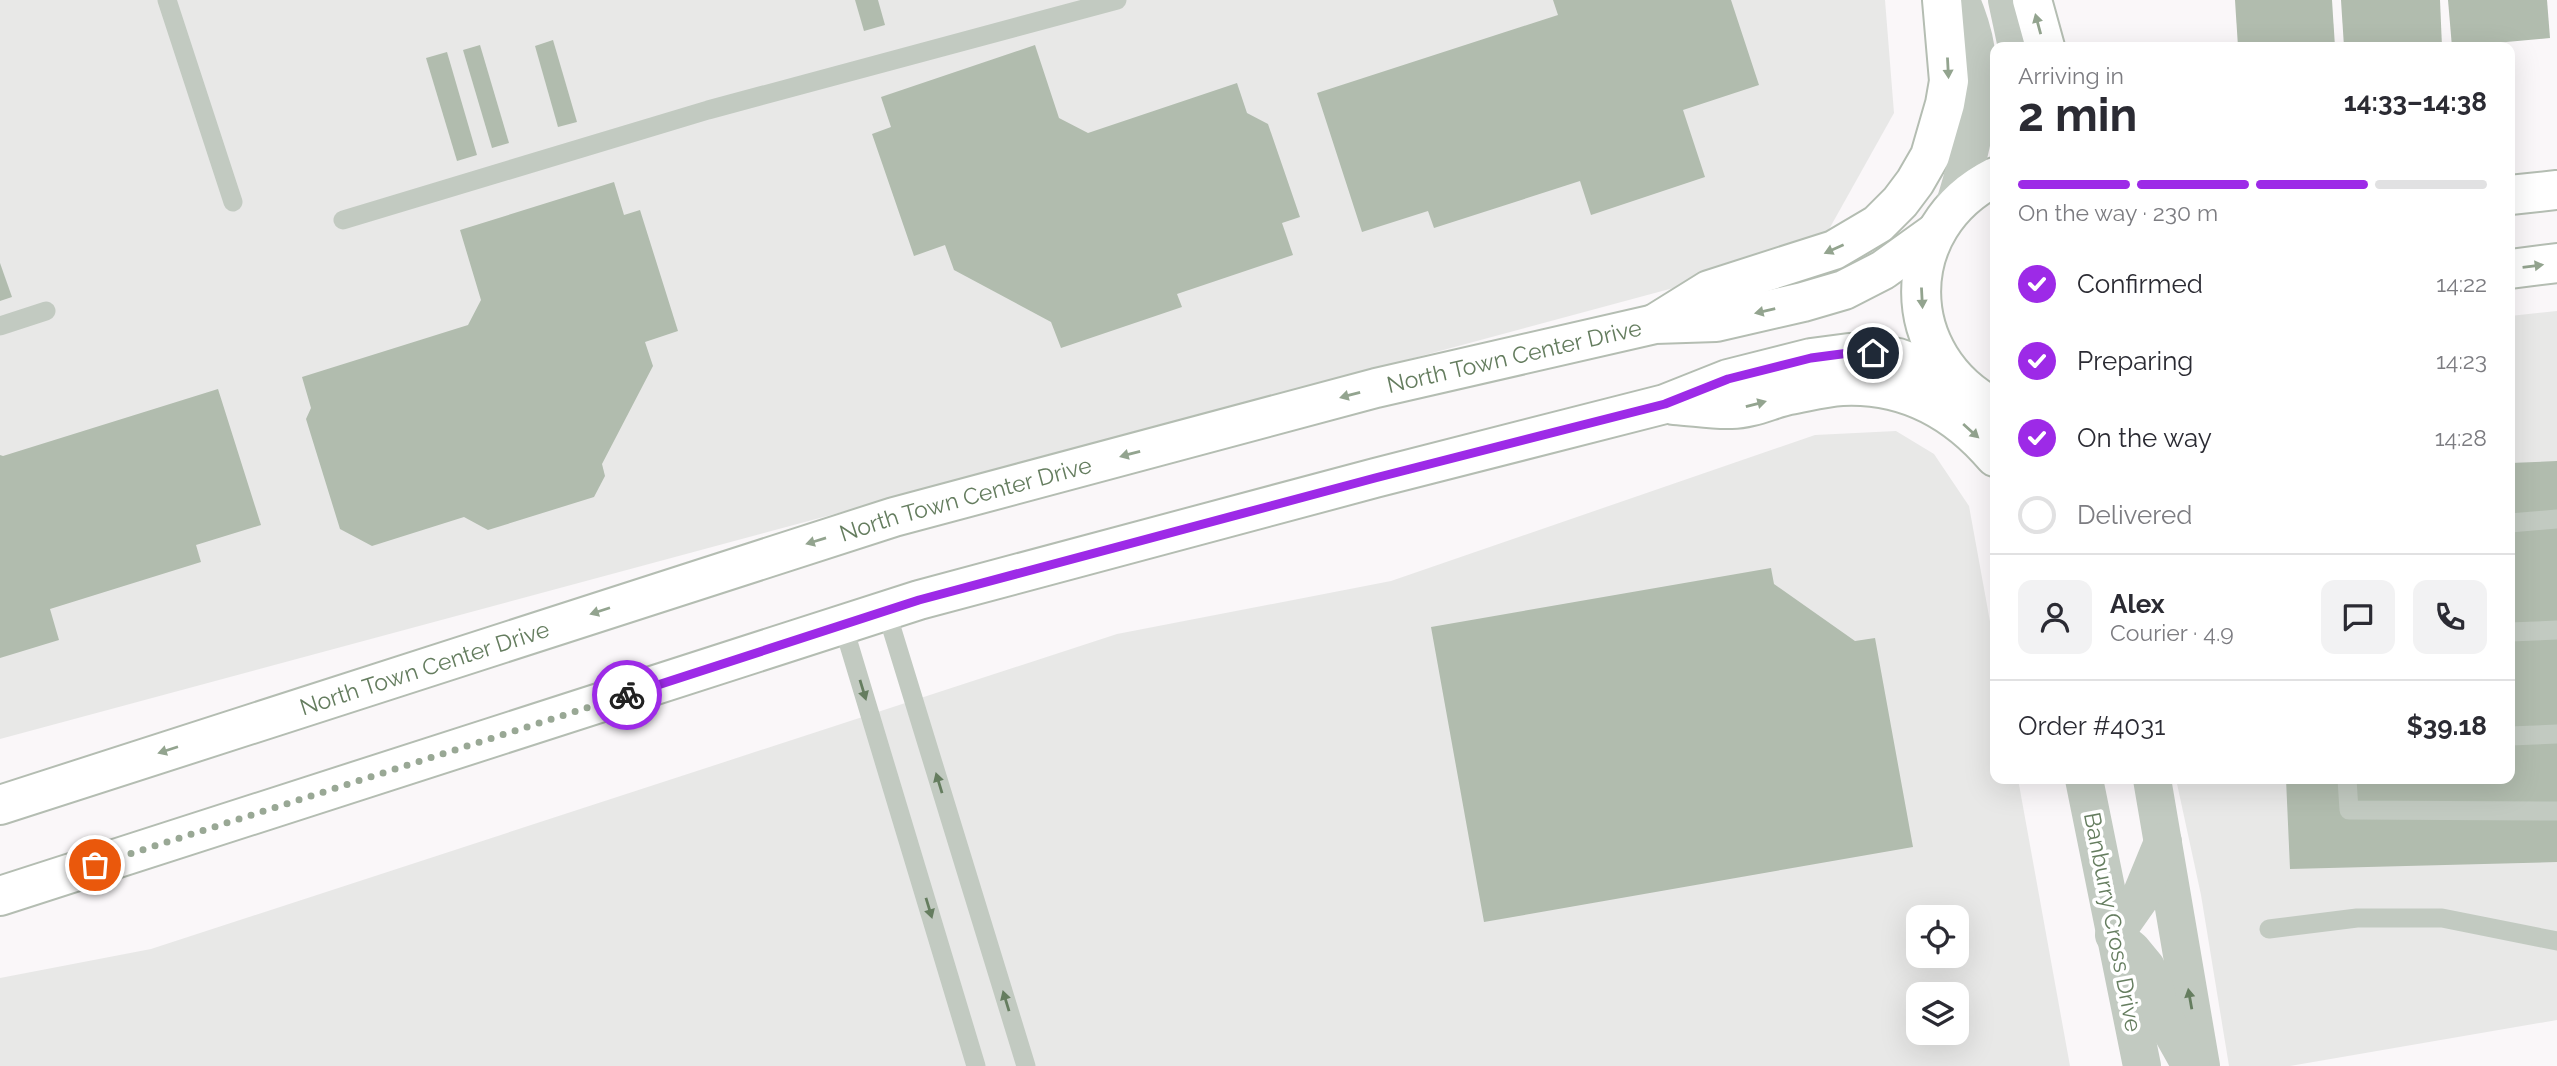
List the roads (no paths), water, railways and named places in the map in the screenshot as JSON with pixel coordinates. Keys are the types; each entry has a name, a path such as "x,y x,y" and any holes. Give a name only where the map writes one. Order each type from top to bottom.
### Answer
{"main road":[{"path":"1655,324 1709,290 1834,250 1878,224 1900,202 1930,156 1945,104 1949,81 1941,0"},
{"path":"2032,0 2044,42"},
{"name":"North Town Center Drive","path":"0,805 894,517 1376,388 1655,324 1716,323 1844,290 1883,270 1945,219 1977,186 1990,180"},
{"path":"2515,194 2557,190"},
{"path":"1945,219 1925,261 1921,291 1923,313 1935,351 1952,377 1976,398 1990,405"},
{"path":"2515,268 2557,263"},
{"path":"0,896 886,610 1375,478 1665,404 1728,379 1811,358 1849,353 1873,353 1898,358 1952,377"},
{"path":"1665,404 1734,410 1786,396 1841,386 1878,388 1903,393 1933,405 1958,420 1990,451"}],"street":[{"path":"1945,219 1968,159 1978,93 1977,48 1961,0"},
{"path":"2007,0 2016,42"},
{"name":"Banburry Cross Drive","path":"2085,784 2142,1066"},
{"path":"2153,784 2201,1066"},
{"path":"2163,841 2140,898 2114,935 2132,950 2146,967 2155,988 2159,1009 2191,1066"}],"lane":[{"path":"167,0 233,202"},
{"path":"343,220 708,110 1117,0"},
{"path":"0,326 46,312"},
{"path":"2515,523 2557,519"},
{"path":"886,610 1026,1066"},
{"path":"843,625 976,1066"},
{"path":"2515,632 2557,630"},
{"path":"2515,736 2557,734"},
{"path":"2347,784 2349,810 2557,811"},
{"path":"2269,929 2357,918 2442,918 2557,941"}]}
